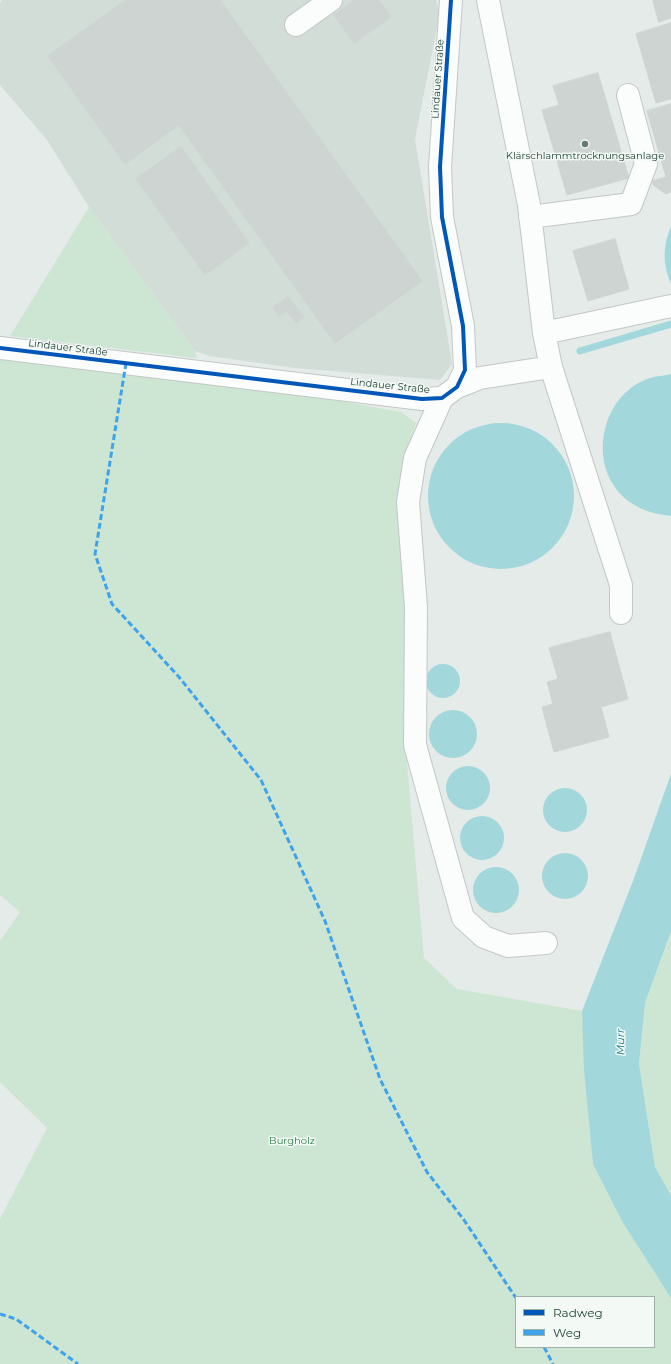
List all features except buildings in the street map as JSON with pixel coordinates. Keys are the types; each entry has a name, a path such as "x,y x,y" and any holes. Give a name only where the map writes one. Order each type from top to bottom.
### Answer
{"street":[{"path":"296,25 331,0"},
{"name":"Lindauer Straße","path":"0,348 422,399 450,393 465,370 463,326 442,217 440,167 451,0"},
{"path":"488,0 530,217 544,333 551,367 621,585 621,613"},
{"path":"530,217 631,204 646,164 628,95"},
{"path":"544,333 671,306"},
{"path":"546,943 508,946 484,937 463,918 415,745 416,607 408,502 415,458 450,393 480,378 551,367"}],"shaded area":[{"path":"2,0 436,0 440,12 415,139 452,364 440,380 295,368 209,356 195,351 89,207 47,140 0,85 0,3"}],"green space":[{"path":"89,207 195,351 197,358 10,336"},
{"name":"Burgholz","path":"0,357 278,390 401,412 416,423 404,461 410,606 405,739 424,958 457,989 582,1011 593,1164 671,1296 671,1364 0,1364 0,1219 47,1128 0,1082 0,941 20,912 0,895"},
{"path":"671,934 671,1195 655,1167 639,1064 645,1003"}],"water":[{"path":"671,226 671,284 666,269 665,248"},
{"path":"671,374 671,516 642,509 633,504 618,491 608,474 603,456 604,436 609,418 618,401 632,387 650,378"},
{"path":"501,423 529,429 547,440 557,450 568,468 574,496 568,524 557,542 547,552 529,563 501,569 473,563 455,552 445,542 434,524 428,496 434,468 445,450 455,440 473,429"},
{"path":"440,664 446,664 455,669 459,675 459,687 455,693 446,698 440,698 431,693 426,684 426,678 431,669"},
{"path":"453,710 462,712 470,717 475,725 477,734 475,743 470,751 462,756 453,758 444,756 436,751 431,743 429,734 431,725 436,717 444,712"},
{"path":"468,766 480,770 486,776 490,788 486,800 480,806 468,810 456,806 450,800 446,788 450,776 456,770"},
{"name":"Murr","path":"671,774 671,932 645,1003 639,1064 655,1167 671,1195 671,1298 622,1221 593,1164 584,1070 582,1011 633,881"},
{"path":"565,788 577,792 583,798 587,810 583,822 577,828 565,832 553,828 547,822 543,810 547,798 553,792"},
{"path":"482,816 494,820 500,826 504,838 500,850 494,856 482,860 470,856 464,850 460,838 464,826 470,820"},
{"path":"565,853 578,857 584,863 588,876 584,889 578,895 565,899 552,895 546,889 542,876 546,863 552,857"},
{"path":"496,867 509,871 515,877 519,890 515,903 509,909 496,913 483,909 477,903 473,890 477,877 483,871"}],"waterway":[{"path":"580,351 671,324"}],"marked path":[{"path":"126,363 95,554 112,604 179,677 261,780 325,921 380,1079 427,1172 464,1220 515,1296"},
{"path":"0,1314 16,1319 78,1364"},
{"path":"545,1348 553,1364"}],"cycle path":[{"path":"0,348 422,399 442,398 457,387 465,370 463,326 442,217 440,167 451,0"}],"place":[{"name":"Klärschlammtrocknungsanlage","path":"585,144"}]}
